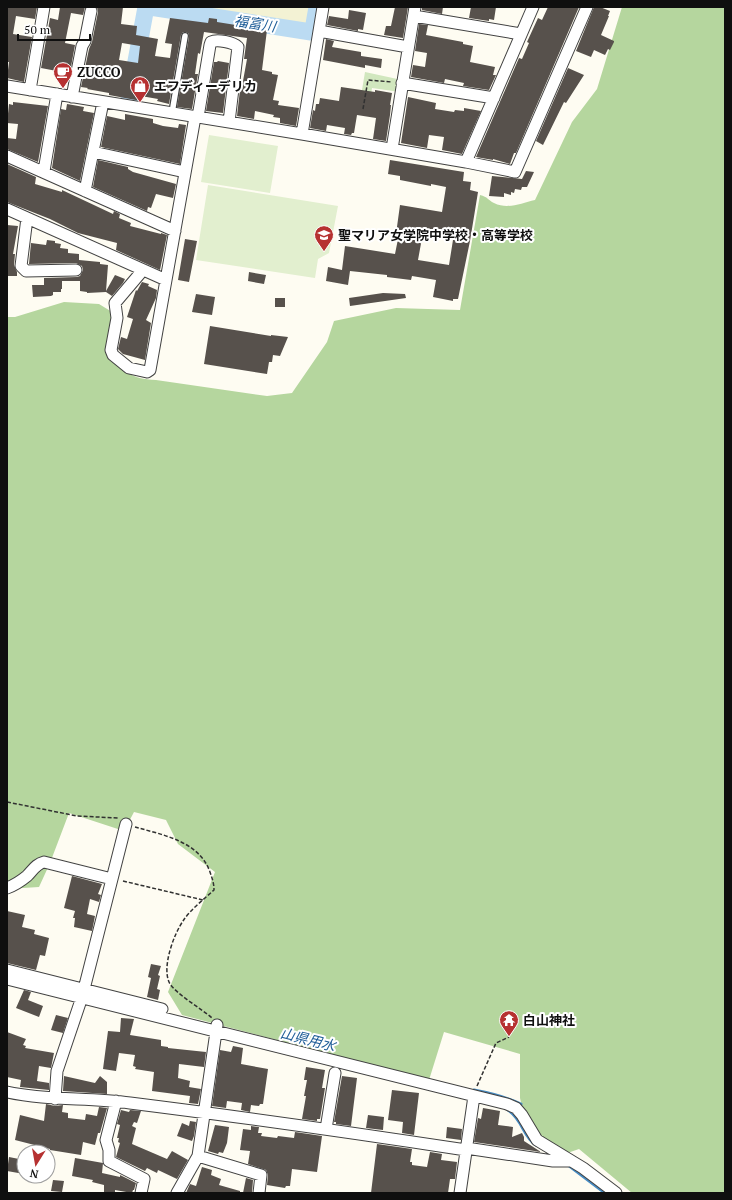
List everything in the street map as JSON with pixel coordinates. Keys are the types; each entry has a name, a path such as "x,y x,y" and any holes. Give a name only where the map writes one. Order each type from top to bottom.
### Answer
{"street":[{"path":"30,90 44,7"},
{"path":"302,134 323,7"},
{"path":"466,162 533,7"},
{"path":"7,86 392,149 516,172 587,7"},
{"path":"72,97 82,46 85,41 91,11"},
{"path":"392,149 414,12 522,34"},
{"path":"319,31 408,47"},
{"path":"143,270 115,303 116,318 111,350 113,355 129,368 147,372 150,370 185,172 210,45 214,40 235,44 238,47 229,122"},
{"path":"402,83 494,98"},
{"path":"44,171 57,94"},
{"path":"85,191 103,102"},
{"path":"93,152 185,172"},
{"path":"7,156 44,171 175,231"},
{"path":"7,209 166,280"},
{"path":"27,218 21,266 26,271 76,270"},
{"path":"55,1099 57,1071 84,993 126,824"},
{"path":"7,888 15,885 28,875 39,863 44,862 112,879"},
{"path":"7,970 84,993 216,1029 475,1092 516,1108 537,1140 569,1161 583,1168 616,1193"},
{"path":"7,979 162,1009"},
{"path":"177,1193 198,1156 216,1029"},
{"path":"326,1130 335,1073"},
{"path":"7,1092 55,1099 116,1101 553,1161 569,1161"},
{"path":"460,1193 475,1092"},
{"path":"116,1101 106,1140 109,1150 109,1161 144,1179 141,1193"},
{"path":"198,1156 261,1175 259,1193"}],"lane":[{"path":"172,113 185,36"}],"path":[{"path":"363,109 368,80 402,83"},
{"path":"7,802 77,816 118,818 126,824 184,843 200,854 208,867 214,884 214,890 184,920 170,950 167,970 169,983 211,1017 216,1022 216,1029"},
{"path":"112,879 203,900"},
{"path":"475,1092 496,1043 509,1037"}],"green space":[{"path":"185,7 310,7 306,27"},
{"path":"622,7 725,7 725,1193 632,1193 579,1149 553,1158 528,1133 520,1098 520,1054 444,1032 429,1080 182,1015 168,992 215,872 178,844 166,820 134,812 124,831 69,813 39,887 7,889 7,317 15,317 64,302 99,304 112,312 107,353 117,365 133,376 267,396 292,393 327,342 334,321 396,308 460,310 480,195 494,203 504,206 535,200 572,122 597,89"},
{"path":"365,72 402,80 400,92 372,88 368,115 358,114"},
{"path":"209,135 278,146 270,193 201,182"},
{"path":"208,185 338,206 329,253 318,259 315,278 196,260"}],"building":[{"path":"8,7 37,7 35,19 16,16 13,34 32,37 24,82 7,78 9,62 7,62"},
{"path":"60,7 85,7 83,15 71,13 65,43 75,45 68,83 60,82 62,72 41,68 50,18 58,20"},
{"path":"97,7 123,7 121,24 137,26 136,35 158,39 155,56 170,58 172,44 165,43 170,18 208,23 209,18 217,19 217,22 267,30 262,70 278,75 273,100 279,101 278,105 299,108 296,126 280,123 280,118 273,117 274,115 255,111 254,119 237,116 241,81 243,81 247,59 244,59 247,38 204,32 200,54 198,53 195,74 198,74 192,109 177,107 189,37 189,34 186,32 183,32 181,35 169,104 157,101 158,99 141,96 141,101 109,95 109,93 81,87 98,12","holes":["122,43 140,46 138,63 119,60"]},
{"path":"395,7 408,7 403,38 384,35 386,26 391,26"},
{"path":"422,7 443,7 442,14 422,10"},
{"path":"471,7 496,7 494,20 489,19 489,21 469,18"},
{"path":"548,7 579,7 516,153 514,153 510,164 493,159 476,157 519,58 522,59 529,43 527,42 538,18 542,20"},
{"path":"594,7 600,7 610,11 601,35 614,42 610,50 608,49 605,55 594,50 591,57 576,51"},
{"path":"349,10 366,13 363,30 358,29 358,31 327,25 329,16 348,19"},
{"path":"419,24 428,25 426,35 463,42 463,44 473,46 470,62 495,67 493,75 496,75 489,90 463,86 464,83 445,79 444,83 411,77 413,65 425,67 427,53 415,51"},
{"path":"326,39 334,41 332,47 361,52 361,56 382,59 381,68 365,65 365,68 323,60"},
{"path":"218,61 229,63 223,113 206,111 214,62"},
{"path":"568,68 584,75 566,103 564,102 543,145 536,141"},
{"path":"341,87 392,93 386,141 373,139 376,118 357,115 354,133 351,135 344,134 345,128 327,125 326,131 310,128 313,110 315,111 316,104 319,104 320,98 339,101"},
{"path":"408,97 436,103 435,109 454,112 455,110 464,111 464,108 481,111 462,154 442,150 444,137 429,135 427,148 401,143"},
{"path":"13,102 48,106 38,162 7,149 7,138 16,139 18,124 7,123 9,104 13,105"},
{"path":"67,104 84,107 83,111 94,113 80,181 52,168 61,109 66,110"},
{"path":"125,114 153,119 153,123 163,126 178,128 179,124 186,125 180,164 101,147 107,116 125,120"},
{"path":"98,160 128,167 128,169 133,172 176,184 173,198 156,194 151,208 148,207 147,211 93,187"},
{"path":"390,160 464,172 463,181 471,182 470,190 478,192 458,299 453,299 453,301 433,297 436,280 412,276 411,280 387,277 387,275 350,271 348,285 326,281 328,267 342,270 345,246 395,254 399,234 396,234 400,205 442,212 446,187 431,184 431,186 400,180 400,176 388,174","holes":["426,232 444,235 443,238 453,240 449,265 418,260 422,238 426,238"]},
{"path":"7,164 36,177 35,184 62,192 62,190 113,214 114,211 120,214 119,218 131,223 130,226 167,235 160,270 116,250 117,243 78,233 50,219 7,202"},
{"path":"526,171 534,172 527,187 522,187 521,190 515,189 514,193 511,192 511,195 504,193 504,197 489,196 492,176 522,179"},
{"path":"7,225 18,226 13,254 15,254 14,265 17,276 7,276"},
{"path":"185,239 197,241 189,282 178,280"},
{"path":"47,240 55,241 55,243 61,244 60,248 68,249 68,253 79,254 79,260 100,262 100,264 108,265 106,291 115,275 125,279 123,283 112,296 106,292 87,293 80,291 80,281 62,281 61,292 53,292 53,295 51,296 33,297 32,285 44,285 44,278 77,277 80,276 83,270 82,266 76,263 29,264 31,243 46,245"},
{"path":"249,272 266,275 264,284 248,281"},
{"path":"142,282 149,284 148,286 157,290 156,298 146,320 151,323 145,360 123,354 118,349 121,337 127,339 133,319 127,317 136,290 137,291"},
{"path":"383,293 405,294 406,298 350,306 349,298"},
{"path":"196,294 215,297 212,315 192,312"},
{"path":"275,298 285,298 285,307 275,307"},
{"path":"210,326 271,336 288,337 280,356 273,355 272,362 269,362 267,374 204,364"},
{"path":"72,876 102,884 98,894 101,895 99,902 90,899 87,914 95,916 92,931 74,927 75,918 73,918 75,911 64,908"},
{"path":"7,911 25,915 22,927 35,930 34,934 49,938 45,956 40,955 36,970 7,963"},
{"path":"151,964 161,966 158,975 160,976 157,989 160,990 158,1000 147,997 151,978 148,977"},
{"path":"24,990 31,992 28,1000 43,1006 39,1017 16,1008"},
{"path":"56,1015 68,1018 63,1033 51,1030"},
{"path":"121,1018 134,1019 130,1035 161,1040 161,1046 168,1048 206,1052 204,1067 179,1064 178,1078 190,1081 189,1087 201,1089 198,1104 189,1103 190,1096 152,1091 154,1072 135,1069 136,1067 133,1066 135,1055 119,1053 116,1071 103,1069 108,1031 120,1032"},
{"path":"7,1032 26,1039 23,1045 26,1046 25,1048 54,1053 51,1068 39,1066 37,1081 49,1083 49,1090 20,1087 21,1080 7,1077"},
{"path":"233,1046 243,1048 241,1064 268,1069 263,1104 260,1104 259,1106 251,1105 250,1112 241,1110 242,1103 227,1101 226,1108 212,1106 220,1050 231,1052"},
{"path":"306,1067 325,1070 322,1088 325,1088 320,1119 317,1119 317,1121 302,1119 306,1096 304,1096 307,1080 304,1080"},
{"path":"64,1076 95,1083 100,1076 107,1082 107,1094 63,1091"},
{"path":"342,1076 357,1078 351,1126 336,1124 336,1122 334,1122"},
{"path":"392,1090 419,1093 414,1135 402,1133 403,1122 388,1120"},
{"path":"46,1104 55,1106 63,1105 62,1112 68,1113 68,1118 85,1120 86,1114 97,1116 99,1107 107,1108 95,1145 83,1142 81,1155 56,1151 56,1144 31,1144 15,1140 20,1115 44,1121"},
{"path":"483,1108 500,1111 498,1125 513,1127 512,1137 522,1133 524,1141 541,1152 474,1142 478,1118 481,1119"},
{"path":"121,1110 129,1112 130,1110 141,1111 137,1123 134,1122 132,1126 136,1128 132,1144 167,1159 172,1151 188,1160 177,1179 158,1170 157,1173 147,1168 145,1171 116,1157 120,1143 118,1142 119,1138 117,1138 120,1125 117,1124"},
{"path":"368,1115 384,1117 383,1130 366,1128"},
{"path":"190,1121 196,1122 192,1141 177,1136 182,1123 189,1126"},
{"path":"215,1125 229,1127 227,1143 223,1153 219,1152 218,1154 208,1151"},
{"path":"251,1126 259,1127 258,1133 262,1133 261,1136 294,1138 295,1132 322,1136 317,1172 292,1169 290,1186 286,1186 285,1188 267,1185 268,1175 266,1170 248,1164 250,1151 240,1150 243,1129 251,1130"},
{"path":"447,1127 462,1129 461,1140 446,1138"},
{"path":"377,1144 412,1149 410,1162 412,1162 412,1165 427,1167 430,1152 442,1154 441,1160 457,1162 455,1179 450,1179 448,1193 371,1193"},
{"path":"9,1157 16,1158 16,1173 7,1171"},
{"path":"75,1158 103,1163 102,1173 120,1177 120,1175 136,1183 134,1190 132,1193 115,1190 115,1193 104,1193 104,1185 92,1182 93,1180 72,1176"},
{"path":"202,1167 212,1170 211,1175 221,1179 219,1185 240,1191 240,1193 186,1193 190,1184 196,1186"},
{"path":"246,1178 253,1180 252,1193 243,1193"},
{"path":"56,1180 64,1181 62,1192 51,1191 52,1184 56,1184"}],"waterway":[{"name":"福富川","path":"129,99 146,7"},
{"name":"福富川","path":"150,7 311,32 313,30 317,7"},
{"name":"山県用水","path":"474,1090 510,1099 521,1104"},
{"name":"山県用水","path":"508,1110 517,1119 528,1138 536,1145"},
{"name":"山県用水","path":"568,1165 605,1193"}],"place":[{"name":"ZUCCO","path":"63,89"},
{"name":"エフディーデリカ","path":"140,103"},
{"name":"聖マリア女学院中学校・高等学校","path":"324,252"},
{"name":"白山神社","path":"509,1037"}]}
